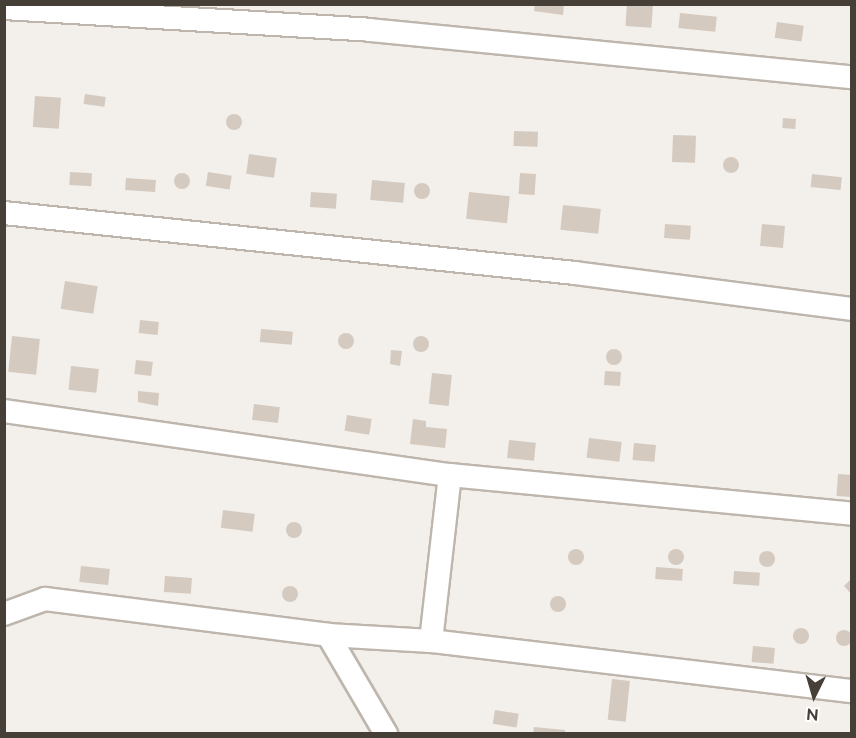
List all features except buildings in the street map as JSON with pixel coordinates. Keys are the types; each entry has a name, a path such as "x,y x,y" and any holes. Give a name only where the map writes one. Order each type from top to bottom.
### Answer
{"street":[{"path":"4,8 369,30 852,77"},
{"path":"4,213 574,273 852,309"},
{"path":"4,411 450,475 852,514"},
{"path":"431,641 450,475"},
{"path":"4,614 45,599 328,635 431,641 852,691"},
{"path":"328,635 386,734"}]}
